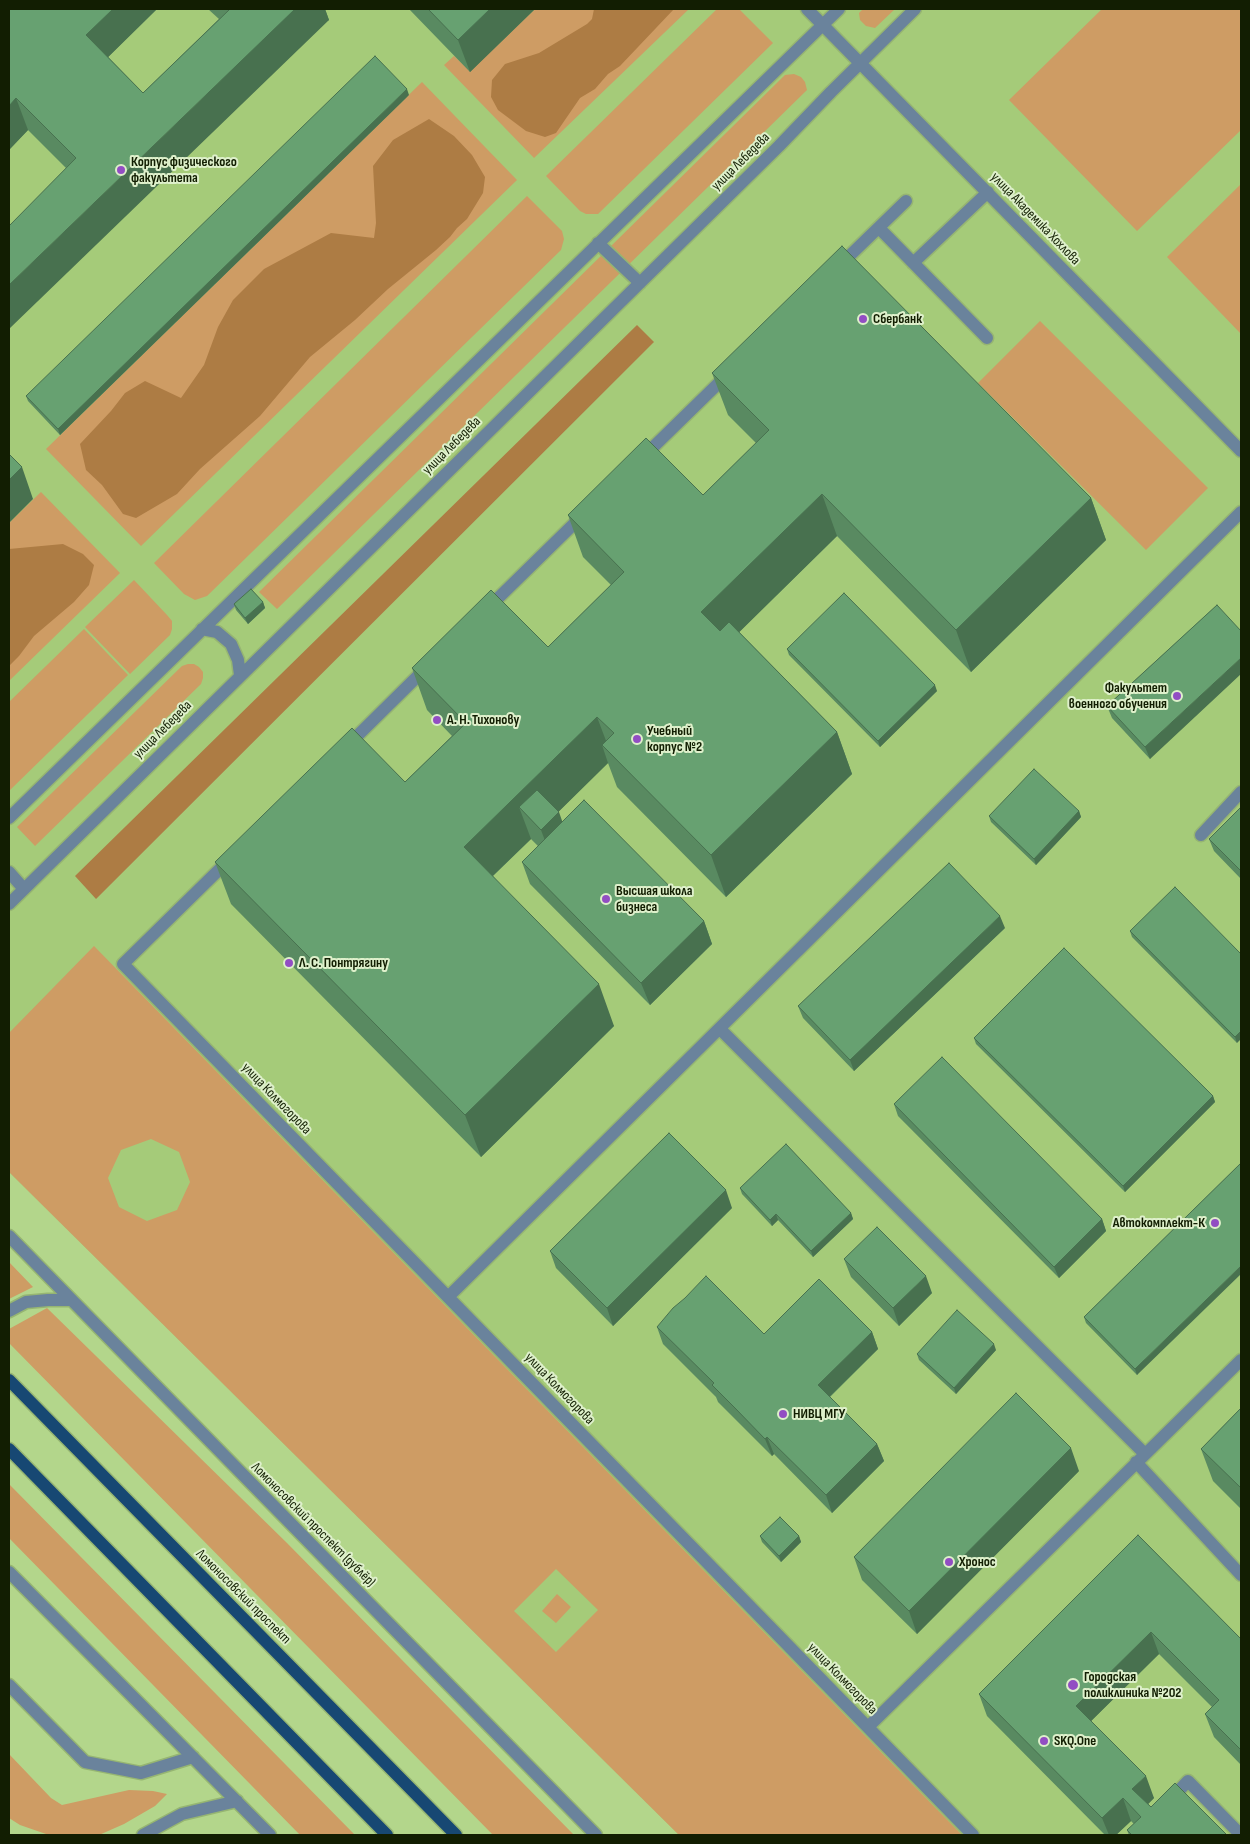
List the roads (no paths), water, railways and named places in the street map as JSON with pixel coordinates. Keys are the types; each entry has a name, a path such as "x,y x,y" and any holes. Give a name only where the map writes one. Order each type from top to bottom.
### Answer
{"main road":[{"name":"Ломоносовский проспект","path":"9,1380 456,1835"},
{"path":"9,1449 387,1835"}],"street":[{"name":"улица Академика Хохлова","path":"807,9 1241,451"},
{"path":"9,818 838,9"},
{"name":"улица Лебедева","path":"9,904 772,153 915,9"},
{"path":"913,263 988,192"},
{"path":"830,275 906,201"},
{"path":"879,228 987,338"},
{"path":"598,243 640,283"},
{"path":"631,469 737,365"},
{"path":"474,621 595,503"},
{"path":"448,1297 1241,512"},
{"path":"202,629 217,632 231,644 238,660 240,676"},
{"path":"340,752 439,656"},
{"path":"1201,835 1241,792"},
{"name":"улица Колмогорова","path":"240,849 123,964 973,1835"},
{"path":"9,872 24,889"},
{"path":"720,1029 1141,1458 1241,1575"},
{"name":"Ломоносовский проспект (дублёр)","path":"9,1236 596,1835"},
{"path":"9,1312 26,1302 70,1300"},
{"path":"868,1727 1241,1360"},
{"path":"9,1572 270,1835"},
{"path":"9,1685 85,1762 141,1773 193,1757"},
{"path":"1162,1807 1188,1781 1241,1835"},
{"path":"143,1835 182,1814 237,1801"}],"place":[{"name":"Корпус физического факультета","path":"121,170"},
{"name":"Сбербанк","path":"863,319"},
{"name":"Факультет военного обучения","path":"1177,696"},
{"name":"А. Н. Тихонову","path":"437,720"},
{"name":"Учебный корпус №2","path":"637,739"},
{"name":"Высшая школа бизнеса","path":"606,899"},
{"name":"Л. С. Понтрягину","path":"289,963"},
{"name":"Автокомплект-К","path":"1215,1223"},
{"name":"НИВЦ МГУ","path":"783,1414"},
{"name":"Хронос","path":"949,1562"},
{"name":"Городская поликлиника №202","path":"1073,1685"},
{"name":"SKQ.One","path":"1044,1741"}]}
